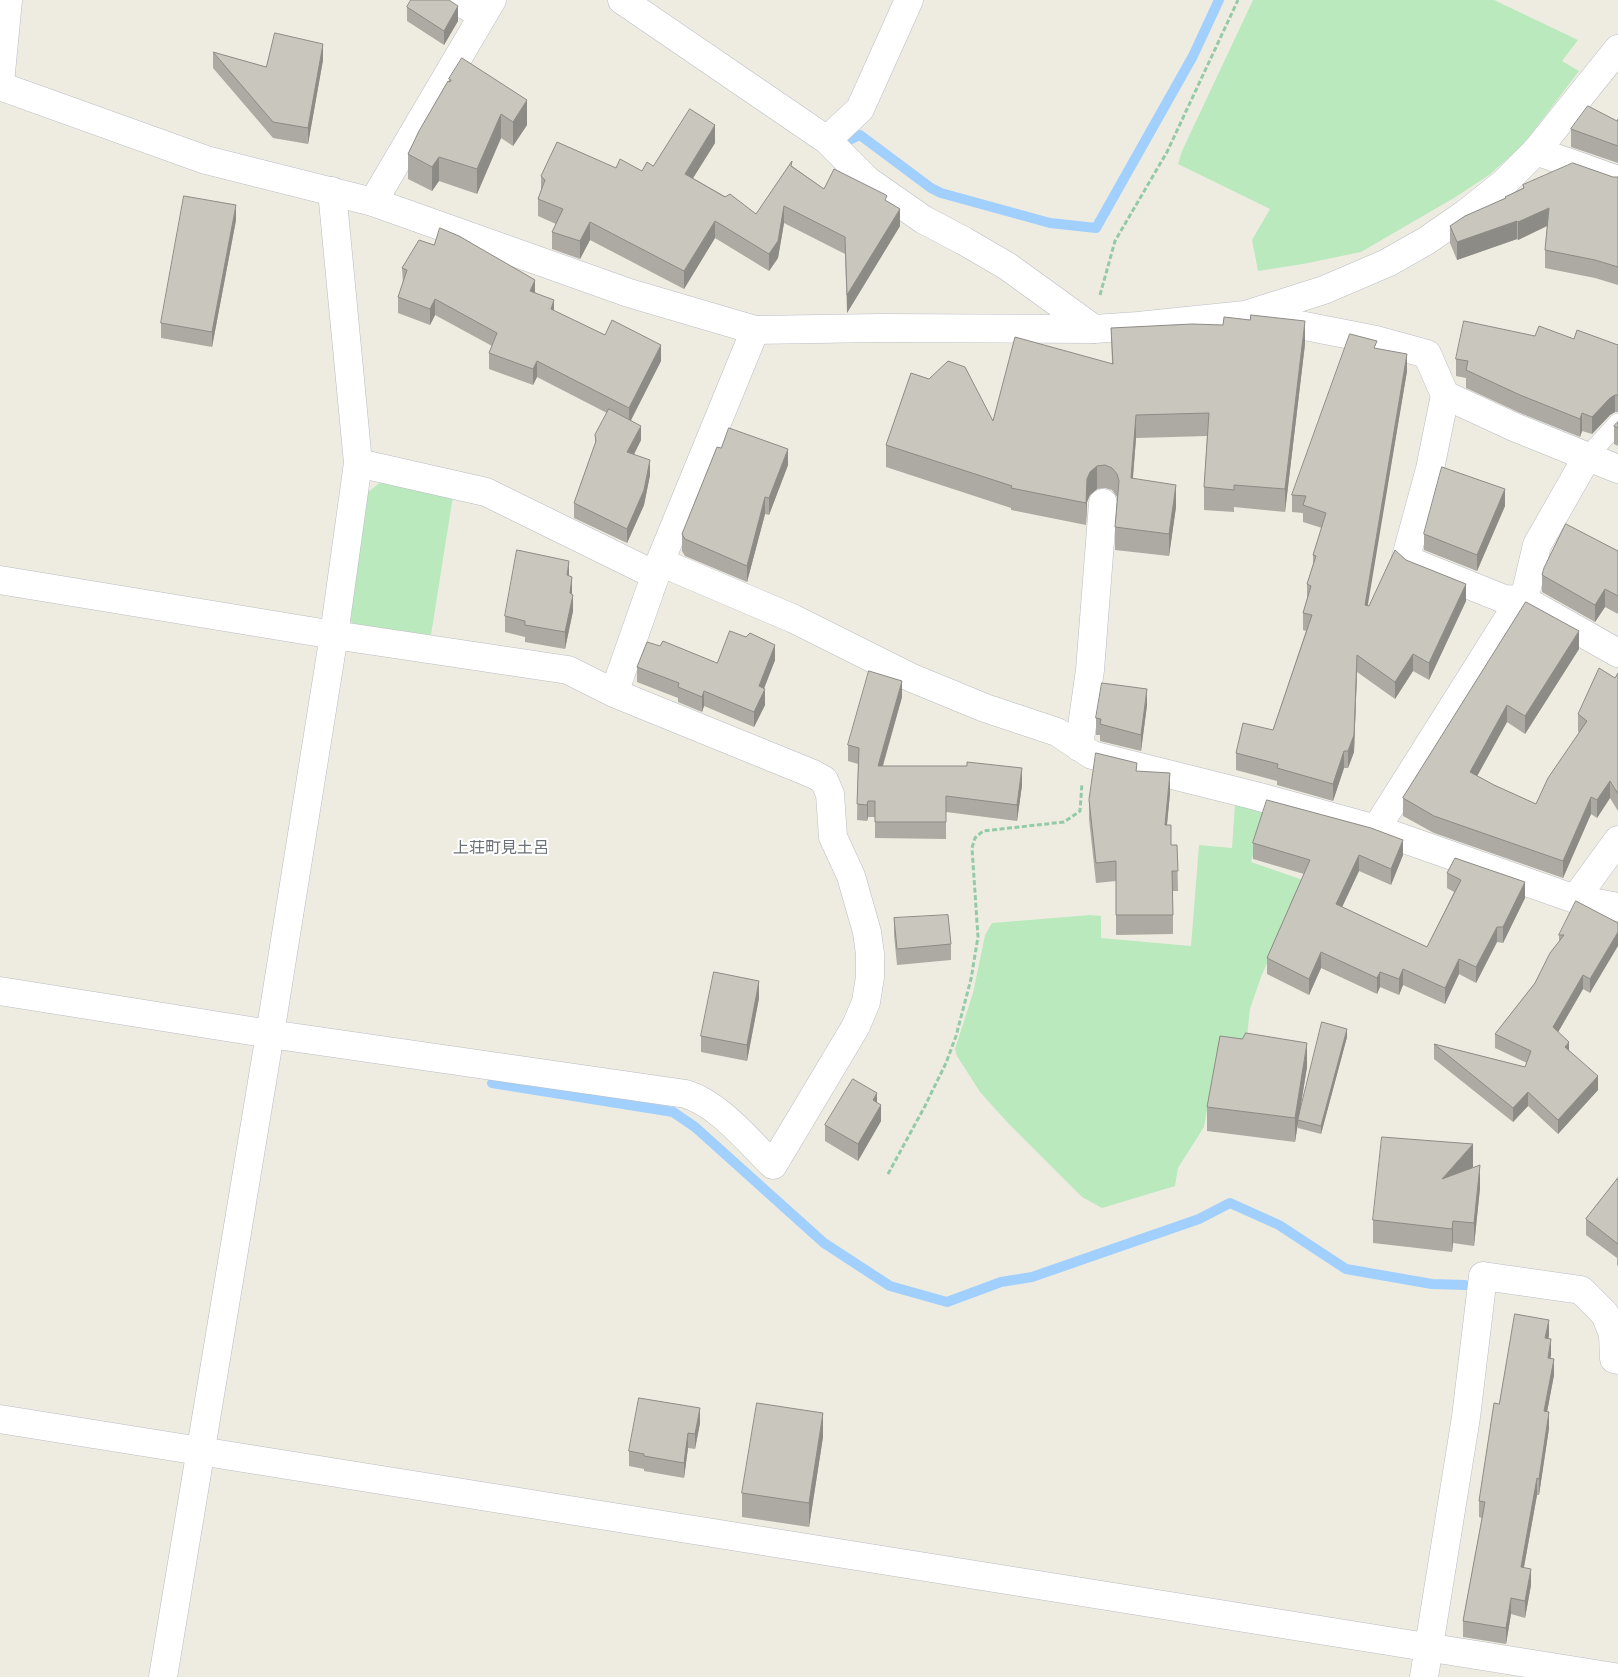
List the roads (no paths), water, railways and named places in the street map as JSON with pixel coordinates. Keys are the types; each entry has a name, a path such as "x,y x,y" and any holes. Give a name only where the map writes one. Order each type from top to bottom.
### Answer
{"street":[{"path":"8,0 0,84 206,160 373,202 629,293 755,330 880,328 1094,329 1138,326 1245,315 1324,290 1387,263 1426,241 1465,214 1504,183 1536,151 1618,49"},
{"path":"373,202 488,8 456,0"},
{"path":"622,0 827,140 868,181 924,220 1007,266 1094,329"},
{"path":"827,140 860,108 909,0"},
{"path":"1536,151 1618,180"},
{"path":"163,1677 270,1034 334,635 358,464 332,191"},
{"path":"1245,315 1376,340 1427,354 1445,395 1430,469 1406,558 1504,599 1524,600 1618,653"},
{"path":"614,693 658,568 755,330"},
{"path":"1445,395 1514,427 1618,470"},
{"path":"1376,829 1515,608 1524,600 1537,545 1587,457"},
{"path":"358,464 486,492 658,568 794,619 912,678 985,708 1057,732 1092,756 1256,796 1376,829 1575,899 1618,907"},
{"path":"1079,747 1090,670 1103,503"},
{"path":"0,580 334,635 568,670 614,693 813,774 824,780 830,794 834,837 851,876 867,932 870,954 870,977 866,1002 856,1026 773,1165 715,1108 700,1098 686,1094 270,1034 0,991"},
{"path":"1575,899 1618,840"},
{"path":"1424,1677 1466,1418 1483,1276 1581,1290 1605,1314 1616,1333 1614,1359 1618,1360"},
{"path":"0,1419 1614,1677"}],"lane":[{"path":"1587,457 1618,423"}],"waterway":[{"path":"845,142 860,135 931,188 941,193 1050,223 1096,228 1193,56 1219,0"},
{"path":"492,1083 673,1112 695,1127 824,1243 890,1286 947,1302 1001,1282 1032,1277 1199,1219 1230,1203 1279,1225 1346,1269 1432,1284 1465,1285"}],"district":[{"name":"上荘町見土呂","path":"501,849"}]}
